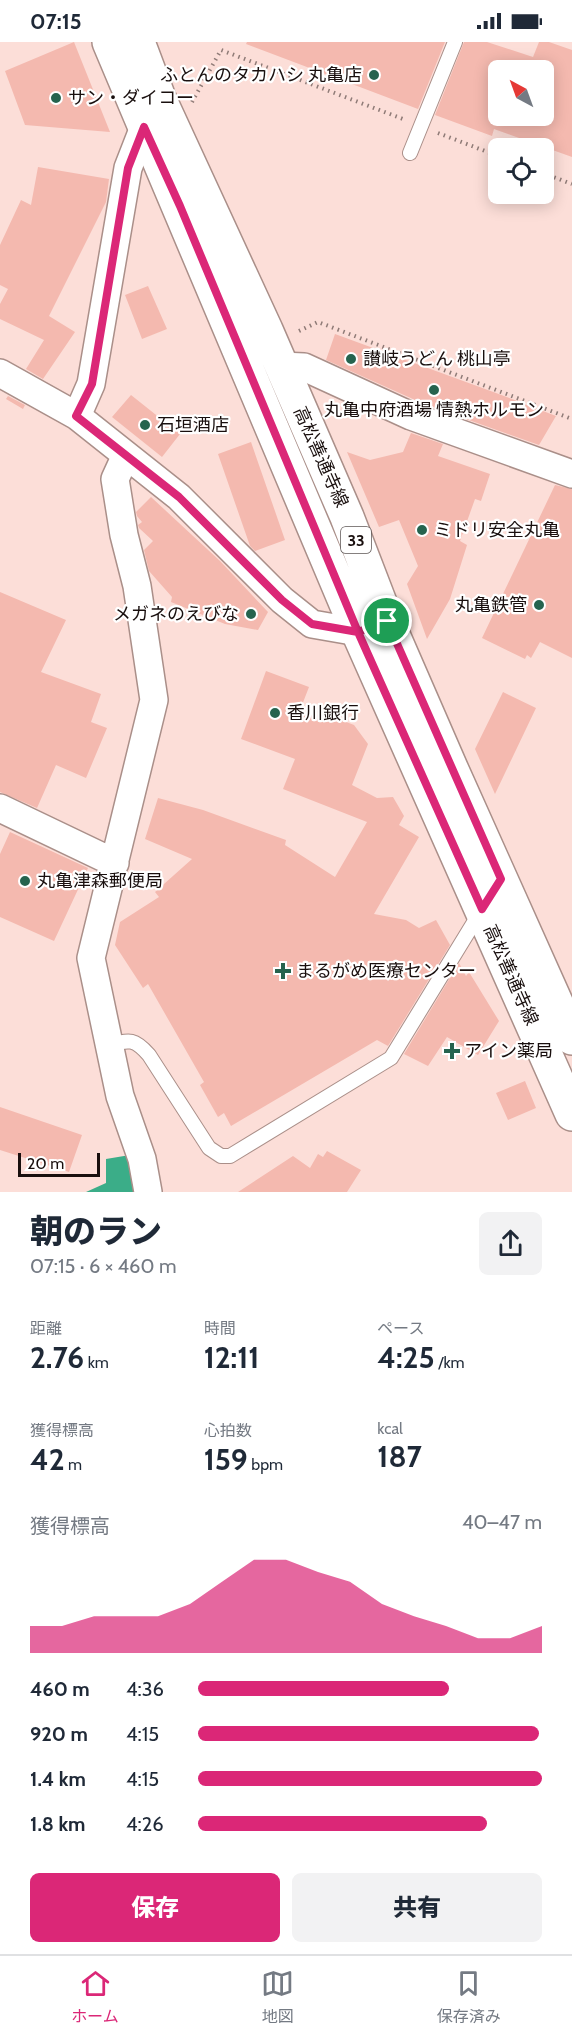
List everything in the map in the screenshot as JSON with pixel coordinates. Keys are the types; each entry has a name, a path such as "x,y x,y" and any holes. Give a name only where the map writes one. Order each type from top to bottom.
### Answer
{"main road":[{"name":"高松善通寺線","path":"109,42 144,127 373,626 501,879 572,1038"},
{"name":"高松善通寺線","path":"141,44 159,98 347,517 373,626 482,909 572,1114"}],"street":[{"path":"76,416 92,384 128,168 144,127"},
{"path":"281,366 304,367 411,416 572,474"},
{"path":"0,373 76,416 179,497 282,600 312,624 373,626"},
{"path":"126,455 115,480 124,535 137,586 154,700 92,958 120,1096 142,1159 148,1192"},
{"path":"0,808 115,863"}],"lane":[{"path":"410,153 455,42"},
{"path":"109,1045 128,1040 140,1045 149,1055 209,1148 221,1156 230,1156 391,1058 501,879"}],"path":[{"path":"192,102 221,50 488,152"},
{"path":"554,177 572,184"},
{"path":"291,335 318,322 572,419"}],"shaded area":[{"path":"130,1155 141,1192 86,1192 106,1183 106,1159"}],"building":[{"name":"サン・ダイコー","path":"74,42 110,132 25,125 5,71"},
{"name":"ふとんのタカハシ 丸亀店","path":"247,42 445,42 418,109 246,44"},
{"path":"464,42 487,42 533,57 539,42 549,42 572,50 572,157 554,151 554,138 519,138 494,129 492,136 435,115"},
{"path":"38,167 109,179 106,202 49,316 75,332 43,379 26,369 44,340 0,319 0,304 8,289 0,285 0,245 21,200 31,205"},
{"path":"148,286 167,329 142,339 125,295"},
{"path":"335,334 556,416 539,445 424,404 326,360"},
{"path":"131,395 180,434 162,457 112,417"},
{"path":"8,396 25,405 23,409 6,399"},
{"path":"411,433 443,444 438,456 490,474 481,501 475,499 460,541 467,545 450,599 427,639 407,584 418,566 399,520 379,527 347,452 370,460 403,452"},
{"path":"251,442 285,540 255,551 250,546 218,454"},
{"path":"555,485 572,489 572,658 540,642 531,658 527,655 525,659 482,638"},
{"path":"151,497 220,561 268,612 258,630 225,624 171,602 172,597 149,571 144,550 153,541 138,525 142,522 136,512"},
{"path":"0,592 66,620 41,672 101,694 91,722 107,728 86,778 56,765 37,808 0,792"},
{"name":"まるがめ医療センター","path":"266,671 309,687 302,705 354,725 368,744 352,785 377,798 393,797 404,816 399,825 419,837 374,914 406,920 419,928 436,920 450,945 388,1046 377,1040 231,1126 224,1113 218,1117 200,1085 204,1082 148,984 143,988 115,945 120,922 159,897 155,892 192,859 145,839 158,798 203,810 286,840 285,845 335,877 367,822 283,789 295,759 241,739"},
{"path":"503,692 536,708 495,794 475,749"},
{"path":"10,832 88,868 54,941 0,917 0,854"},
{"path":"459,963 466,976 469,972 499,1021 478,1055 447,1037 428,1066 404,1054"},
{"path":"525,1081 536,1108 508,1120 496,1093"},
{"path":"0,1107 82,1135 69,1172 0,1150"},
{"path":"327,1151 361,1170 347,1192 238,1192 293,1156 310,1168 318,1154 323,1157"}],"place":[{"name":"ふとんのタカハシ 丸亀店","path":"374,75"},
{"name":"サン・ダイコー","path":"56,98"},
{"name":"讃岐うどん 桃山亭","path":"351,359"},
{"name":"丸亀中府酒場 情熱ホルモン","path":"434,390"},
{"name":"石垣酒店","path":"145,425"},
{"name":"ミドリ安全丸亀","path":"422,530"},
{"name":"丸亀鉄管","path":"539,605"},
{"name":"メガネのえびな","path":"251,614"},
{"name":"香川銀行","path":"275,713"},
{"name":"丸亀津森郵便局","path":"25,881"},
{"name":"まるがめ医療センター","path":"283,971"},
{"name":"アイン薬局","path":"452,1051"}],"route":[{"path":"387,621 358,632 312,624 282,600 179,497 76,416 92,384 128,168 144,127 180,206 358,632 482,909 501,879 387,621"}]}
